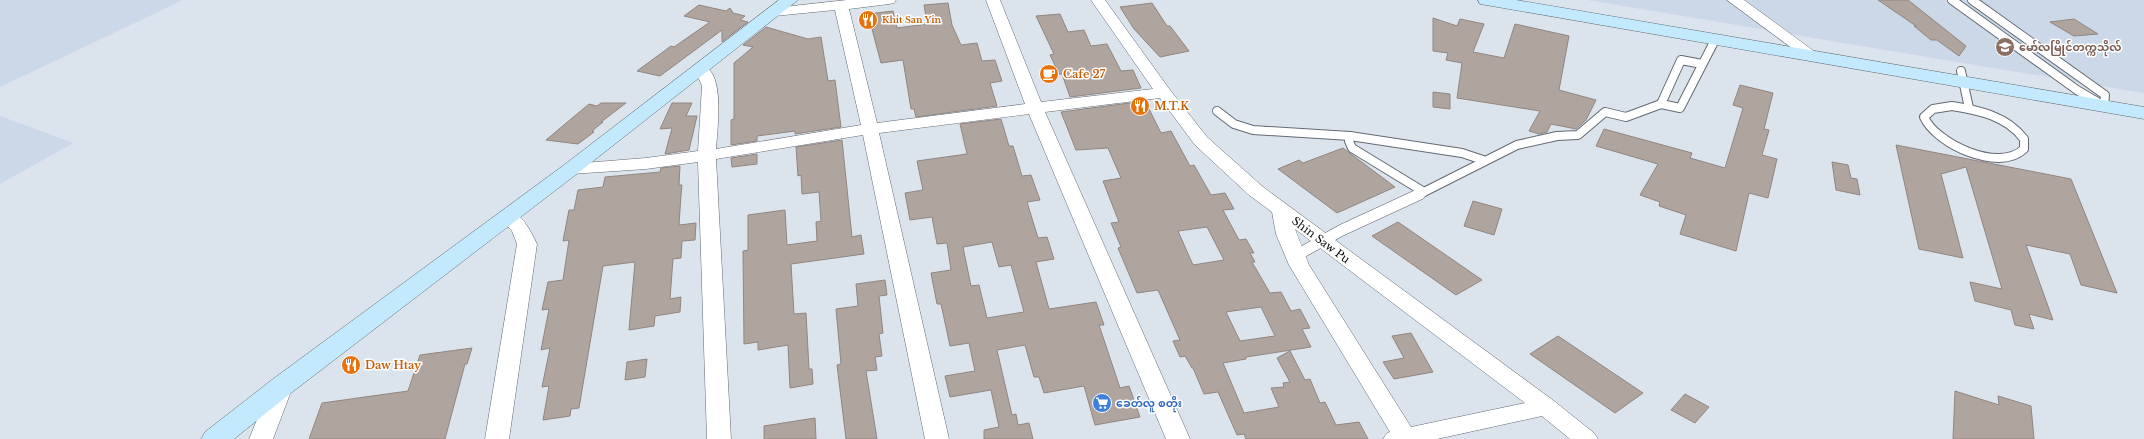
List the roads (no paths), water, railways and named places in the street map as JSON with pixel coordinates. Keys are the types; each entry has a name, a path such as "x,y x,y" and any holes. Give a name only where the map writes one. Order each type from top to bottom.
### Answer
{"main road":[{"path":"1486,0 1511,2 1814,57 2077,90 2104,101 2144,113"},
{"path":"1546,0 1795,42 1962,76 2104,101 2144,102"},
{"path":"215,439 282,386 571,169 782,6"}],"street":[{"path":"782,6 841,6 889,0"},
{"path":"993,0 1035,108 1178,439"},
{"name":"Shin Saw Pu","path":"1098,0 1164,93 1201,141 1256,191 1546,407 1586,439"},
{"path":"1734,0 1814,57"},
{"path":"841,6 870,129 937,439"},
{"path":"699,69 707,77 710,86 707,155 719,439"},
{"path":"571,169 605,168 707,155 870,129 1164,93"},
{"path":"1281,210 1286,234 1299,265 1402,438 1546,407"},
{"path":"497,439 527,244 520,228 507,216"},
{"path":"261,439 282,386"}],"lane":[{"path":"1952,0 2077,90"},
{"path":"1972,0 2104,101"},
{"path":"1295,256 1321,240 1424,192 1503,150 1526,142 1562,134 1578,134 1605,112 1626,117 1661,104 1680,108 1715,40"},
{"path":"1661,104 1681,60 1702,64"},
{"path":"1962,76 1969,108"},
{"path":"1938,107 1969,108 1992,115 2007,122 2019,131 2025,140 2026,147 2022,152 2012,156 1997,157 1980,154 1944,141 1932,132 1925,124 1924,117 1928,111 1938,107"},
{"path":"1217,111 1234,124 1253,130 1350,136 1462,153 1483,160"},
{"path":"1350,136 1349,141 1352,148 1424,192"}],"place":[{"name":"Khit San Yin","path":"868,20"},
{"name":"မော်လမြိုင်တက္ကသိုလ်","path":"2005,47"},
{"name":"Cafe 27","path":"1049,74"},
{"name":"M.T.K","path":"1140,106"},
{"name":"Daw Htay","path":"351,365"},
{"name":"ခေတ်လူ စတိုး","path":"1102,403"}]}
